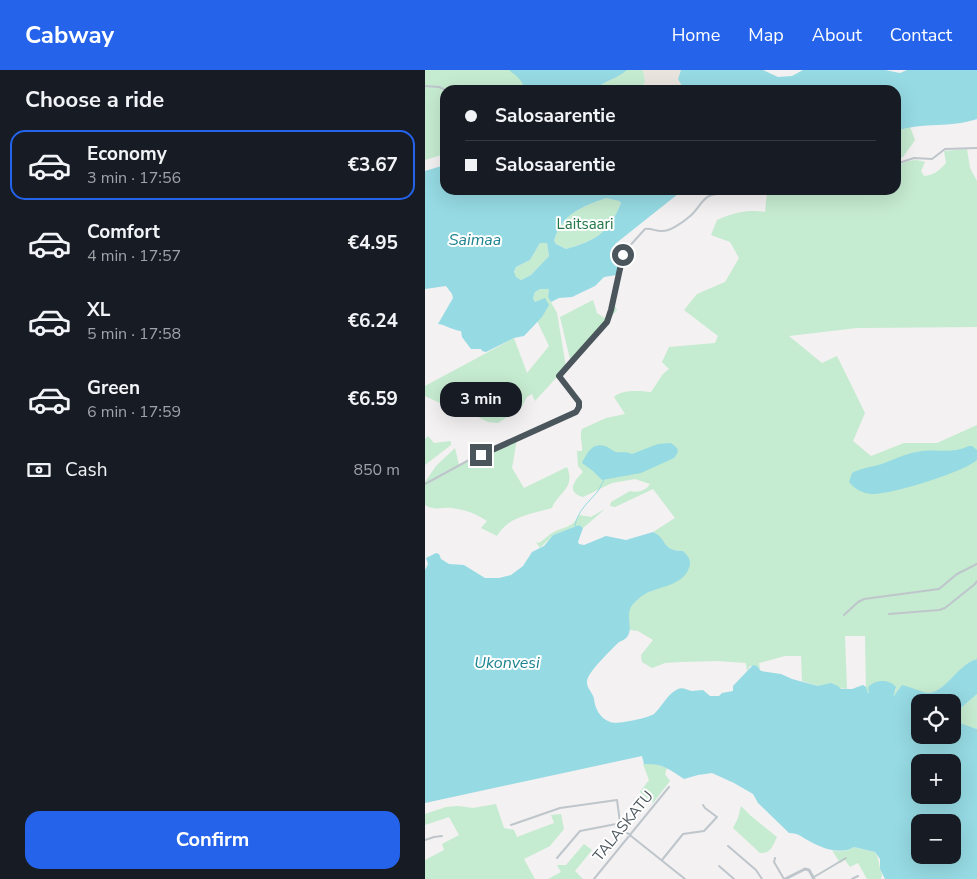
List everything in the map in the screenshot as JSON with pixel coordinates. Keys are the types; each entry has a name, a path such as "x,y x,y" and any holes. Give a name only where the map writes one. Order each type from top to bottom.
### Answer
{"street":[{"path":"425,86 440,87"},
{"path":"901,162 914,158 929,160 945,149 977,148"},
{"path":"425,484 469,460 542,429 547,424 576,412 579,402 559,376 607,322 622,257 626,250 645,229 650,228 663,231 669,229 689,217 705,198 710,195"},
{"path":"844,615 858,602 865,599 939,589 957,574 977,564"},
{"path":"889,614 945,608 977,581"},
{"name":"TALASKATU","path":"594,879 669,787"},
{"path":"511,825 560,808 617,800 619,826"},
{"path":"661,860 683,834 704,831 717,817 703,805"},
{"path":"557,858 580,831 616,824 685,879"},
{"path":"425,840 443,836"},
{"path":"728,846 757,870 762,879"},
{"path":"775,858 775,862 785,879 805,869 809,870 814,878 846,858"},
{"path":"719,866 734,879"},
{"path":"852,879 859,876"}],"shaded area":[{"path":"643,70 681,70 678,79 681,85 643,85 645,81"}],"green space":[{"path":"425,70 529,70 535,85 440,85 440,156 425,160"},
{"path":"627,70 643,70 645,81 643,85 602,85"},
{"path":"910,127 915,140 901,158 901,130"},
{"path":"967,149 970,168 977,181 977,327 857,328 789,336 822,363 837,356 865,413 853,441 871,456 904,443 937,443 977,425 977,659 964,666 948,683 936,691 923,692 902,685 893,697 896,689 879,681 874,684 869,692 866,692 865,636 845,636 847,689 818,686 802,681 801,656 785,656 759,663 760,669 757,666 750,666 747,671 746,663 717,661 665,663 652,668 642,662 641,655 653,640 638,631 630,630 626,636 608,607 678,581 683,551 671,549 653,532 675,518 653,489 615,507 610,506 611,502 630,491 641,491 650,484 635,479 612,483 583,497 574,492 573,486 583,472 578,466 577,451 582,451 582,429 606,418 625,414 614,397 618,394 631,391 651,392 663,374 669,369 662,362 669,347 715,343 718,336 684,310 697,294 725,282 739,258 730,242 711,235 717,220 740,212 765,212 767,195 901,195 901,164 917,160 925,162 921,171 924,176 931,175 946,163 944,151"},
{"name":"Laitsaari","path":"606,198 621,203 606,229 585,243 566,249 556,244 554,241 558,231 568,217 581,208"},
{"path":"540,243 547,243 549,256 531,275 521,280 516,277 514,273 516,267 530,260"},
{"path":"540,289 549,289 548,297 557,313 566,367 535,401 532,394 527,397 521,408 498,423 488,422 478,417 475,411 453,402 444,405 425,396 425,386 514,338 527,373 549,346 537,321 542,317 540,300 535,302 533,298 535,292"},
{"path":"593,300 597,313 606,319 615,306 617,310 571,363 560,317"},
{"path":"428,436 434,443 451,441 451,445 425,465 425,439"},
{"path":"517,439 512,468 524,488 567,467 569,474 568,485 552,508 514,520 507,524 497,536 481,528 487,521 474,514 457,509 435,508 425,505 425,482 436,466 455,448 459,465"},
{"path":"605,509 583,528 579,525 553,535 540,548 536,542 539,543 552,533 571,525 579,515 591,517"},
{"path":"977,694 977,729 961,725 961,708"},
{"path":"652,763 667,768 665,774 670,781 653,803 640,792 649,780 643,764"},
{"path":"496,804 504,828 514,830 517,837 554,823 551,815 561,814 564,829 550,846 524,859 535,879 425,879 425,860 444,850 442,844 459,835 449,817 425,825 425,814 446,807 473,808"},
{"path":"741,806 777,837 767,852 760,853 733,828"},
{"path":"584,844 592,850 575,871 583,879 548,879 561,872 557,865 566,865"},
{"path":"854,847 875,852 882,874 881,879 867,879 858,863 850,867 845,860 840,863 832,850 843,851"}],"water":[{"path":"509,70 627,70 602,85 523,85 517,76"},
{"path":"681,70 763,70 778,77 792,76 803,70 885,70 900,73 907,70 977,70 977,119 967,122 901,130 901,85 681,85 678,79"},
{"name":"Saimaa","path":"440,166 440,195 677,195 615,244 616,251 621,259 616,275 604,277 595,286 572,297 559,298 551,302 548,297 549,289 540,289 535,292 533,298 535,302 545,298 549,305 542,317 524,336 514,338 486,352 481,349 471,349 462,337 461,331 438,324 453,298 446,286 425,289 425,171","holes":["606,198 621,203 611,222 606,229 593,239 566,249 554,241 562,224 574,212","540,243 547,243 549,256 531,275 521,280 516,277 514,272 516,267 530,260"]},
{"path":"671,443 677,448 678,452 674,458 641,473 602,480 582,463 593,447 600,445 616,452 632,454 658,444"},
{"path":"969,446 977,450 977,460 958,471 926,482 894,491 872,494 859,490 849,482 852,473 855,471 882,464 907,454 923,451 957,450"},
{"name":"Ukonvesi","path":"579,525 583,528 578,542 584,545 606,536 626,540 653,532 671,549 683,551 690,560 689,568 681,579 645,594 633,604 629,612 630,629 627,637 605,656 588,677 588,686 597,710 603,718 610,722 625,722 651,716 674,691 680,688 692,691 703,690 710,696 719,696 722,693 733,691 733,686 753,665 757,666 761,671 781,674 818,686 831,683 841,689 852,689 863,685 868,693 868,688 874,683 886,681 896,687 893,697 902,685 927,693 936,691 964,666 977,659 977,694 961,708 961,694 911,694 911,744 961,744 961,724 977,729 977,879 885,879 880,869 880,859 875,852 854,847 838,851 821,847 798,835 789,833 758,803 753,794 734,783 712,773 684,779 661,766 644,764 642,756 425,803 425,570 428,564 426,558 436,553 449,564 464,565 485,578 499,578 511,575 523,566 532,552 544,546 553,535"}],"waterway":[{"path":"575,526 581,511 598,491 604,480"}],"route":[{"path":"481,455 576,412 579,402 559,376 607,322 623,255"}]}
